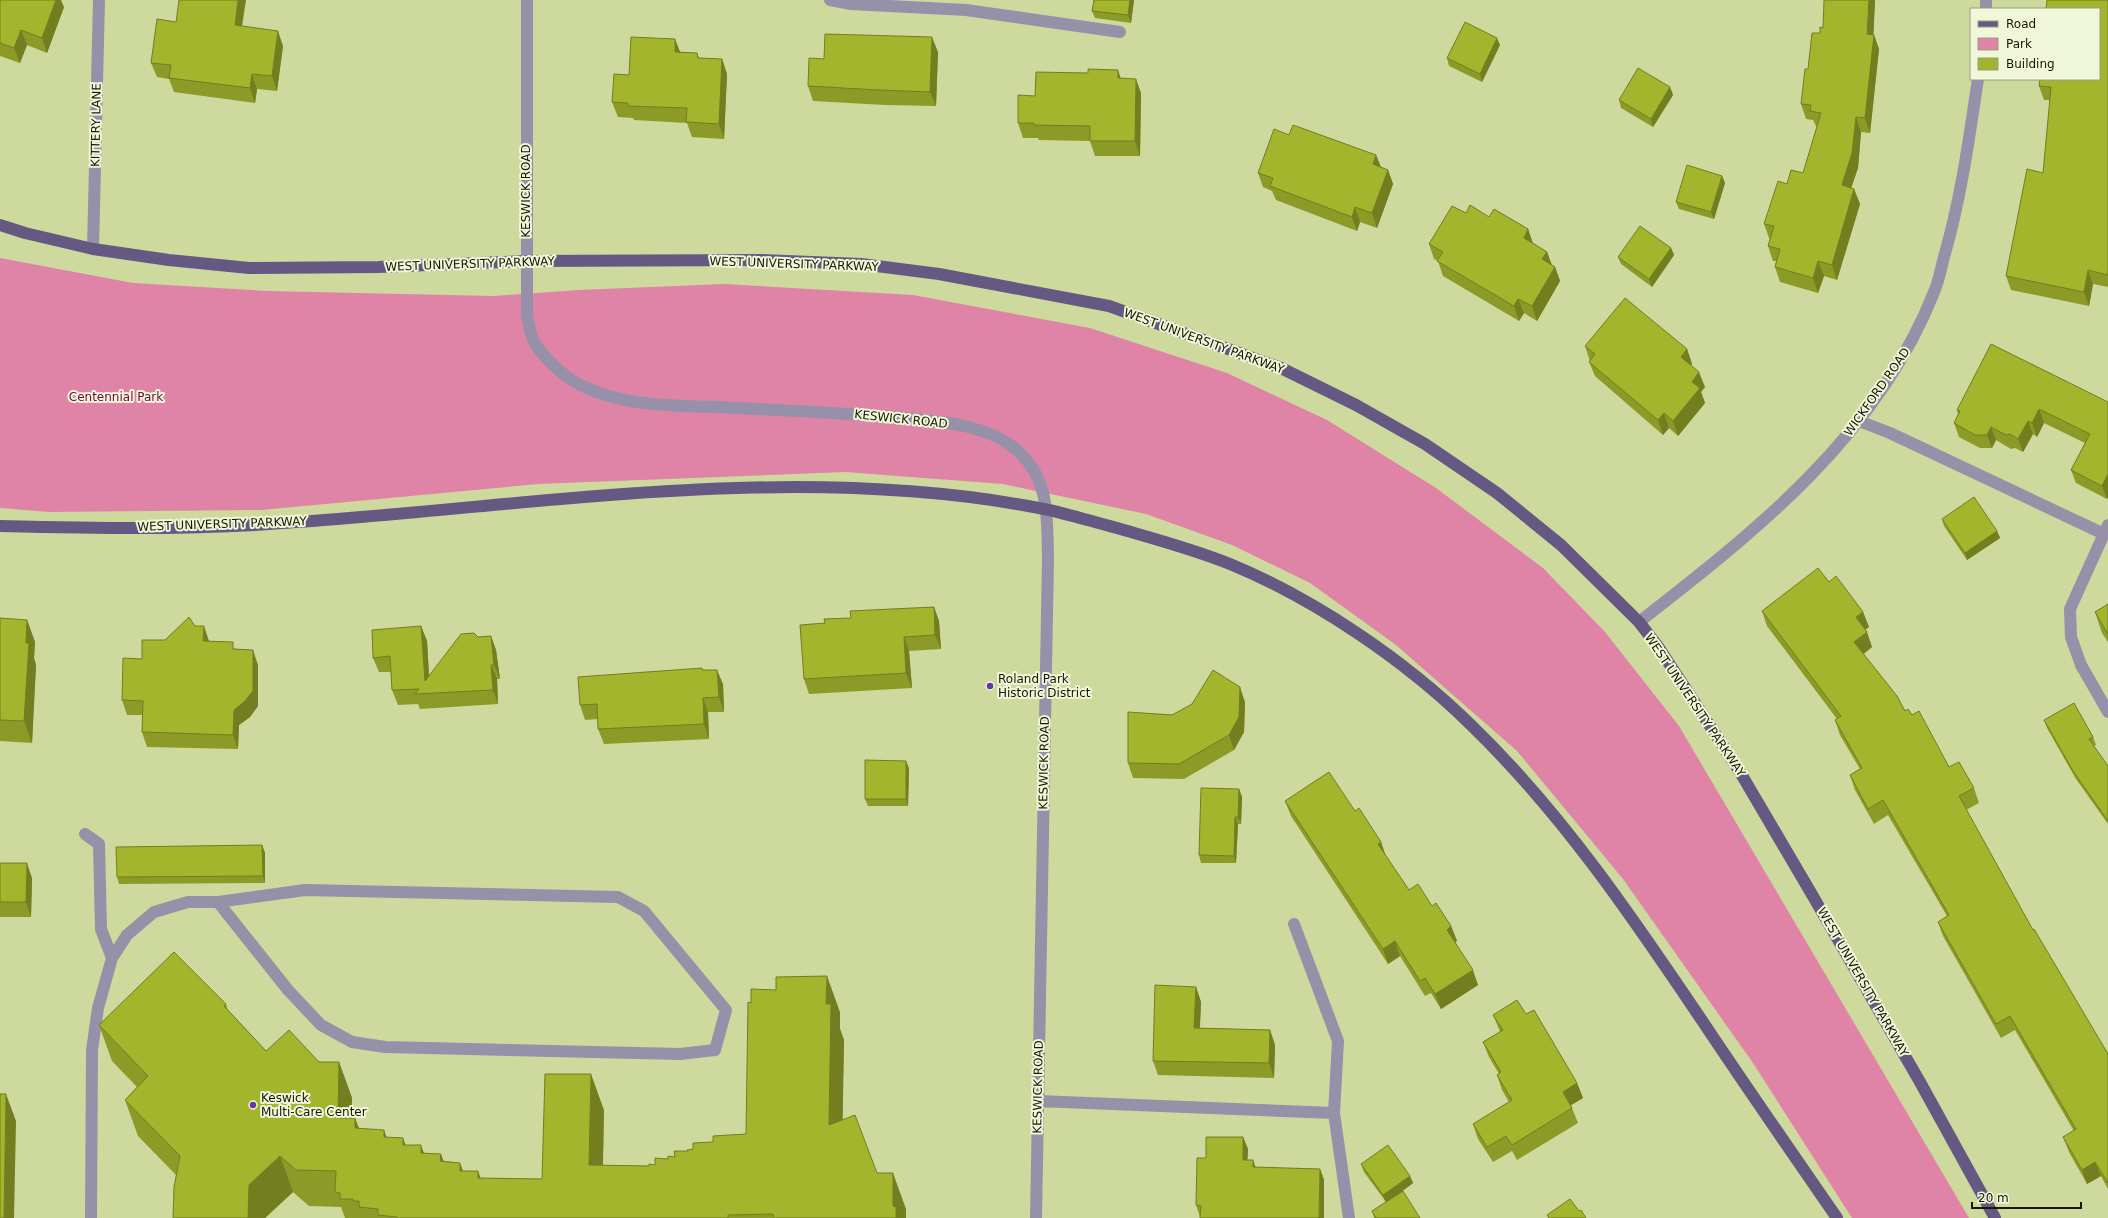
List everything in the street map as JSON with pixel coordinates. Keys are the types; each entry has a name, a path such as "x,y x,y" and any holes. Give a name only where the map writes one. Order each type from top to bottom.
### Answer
{"main road":[{"name":"WEST UNIVERSITY PARKWAY","path":"0,225 25,233 93,249 169,260 248,268 379,267 526,261 762,260 861,264 947,275 1109,306 1280,368 1356,405 1425,444 1497,493 1561,545 1639,622 1659,648 1744,778 1920,1082 1995,1218"},
{"name":"WEST UNIVERSITY PARKWAY","path":"0,526 89,528 267,525 532,501 743,489 818,488 959,496 1047,510 1176,544 1233,565 1303,600 1363,638 1418,677 1471,725 1550,809 1654,949 1837,1218"}],"street":[{"name":"KITTERY LANE","path":"93,249 99,0"},
{"name":"KESWICK ROAD","path":"527,0 527,315 534,343 556,367 575,382 608,396 649,404 866,414 940,422 984,432 1006,442 1022,454 1036,474 1044,492 1047,510 1036,1218"},
{"path":"830,0 851,4 966,10 1120,32"},
{"name":"WICKFORD ROAD","path":"1639,622 1742,540 1812,475 1859,421 1909,346 1934,291 1950,238 1962,178 1978,80"},
{"path":"1859,421 1890,433 2106,530 2070,609 2071,637 2080,665 2108,712"},
{"path":"85,834 99,844 101,929 112,958"},
{"path":"91,1218 92,1050 98,1008 112,958 127,935 154,912 188,902 218,902 305,890 618,897 644,912 726,1010 716,1050 680,1054 385,1047 352,1042 321,1024 288,990 218,902"},
{"path":"1294,924 1338,1041 1334,1113 1349,1218"},
{"path":"1038,1101 1334,1113"}],"green space":[{"name":"Centennial Park","path":"0,258 133,283 268,291 493,296 579,290 723,284 913,295 1090,328 1227,373 1327,420 1436,488 1543,568 1605,632 1679,726 1969,1218 1852,1218 1753,1063 1623,879 1517,751 1396,645 1310,583 1232,545 1146,514 1003,484 845,472 538,484 261,510 49,512 0,508"}],"building":[{"path":"0,0 56,0 42,38 21,30 14,48 0,43"},
{"path":"179,0 238,0 235,25 278,31 272,76 252,74 250,88 169,78 171,65 151,63 157,19 176,22"},
{"path":"1094,0 1130,0 1128,15 1092,11"},
{"path":"1824,0 1869,0 1867,34 1874,35 1865,118 1856,117 1852,153 1842,185 1854,189 1832,265 1818,261 1813,278 1775,267 1780,249 1768,246 1774,226 1764,224 1778,181 1787,184 1791,170 1803,173 1821,113 1810,111 1811,105 1801,104 1805,69 1808,69 1812,33 1820,33 1820,27 1823,28"},
{"path":"2047,0 2108,0 2108,275 2088,270 2084,292 2006,276 2027,169 2043,173 2051,87 2039,86 2040,80 2100,80 2100,8 2046,8"},
{"path":"1465,22 1497,38 1480,74 1447,58"},
{"path":"825,34 932,37 930,92 808,86 809,58 824,59"},
{"path":"631,37 675,39 675,52 697,53 698,58 722,59 719,124 686,122 687,108 628,106 628,103 612,102 614,74 629,75"},
{"path":"1638,68 1670,87 1651,119 1619,100"},
{"path":"1088,69 1118,70 1118,78 1136,79 1135,141 1090,141 1090,126 1033,125 1034,123 1018,123 1018,95 1035,96 1036,72 1088,73"},
{"path":"1293,125 1376,155 1373,164 1388,170 1372,213 1355,207 1352,217 1270,186 1273,178 1258,173 1274,129 1289,135"},
{"path":"1687,165 1722,176 1711,212 1676,202"},
{"path":"1470,205 1489,217 1494,209 1528,229 1524,238 1547,252 1542,259 1555,267 1532,306 1518,299 1514,306 1437,261 1443,252 1429,244 1452,206 1466,213"},
{"path":"1640,226 1671,248 1649,279 1618,257"},
{"path":"1625,298 1687,349 1681,357 1699,372 1692,382 1700,388 1673,421 1664,413 1658,420 1589,362 1595,354 1585,346"},
{"path":"1991,344 2108,402 2108,474 2102,486 2071,470 2090,434 2039,409 2032,423 2028,421 2018,439 2010,434 2006,435 1991,427 1987,435 1975,435 1954,423 1960,411 1957,410"},
{"path":"1974,497 1997,531 1965,553 1942,519"},
{"path":"1818,568 1829,582 1836,576 1863,612 1856,617 1867,632 1854,642 1897,696 1905,711 1908,709 1912,715 1919,711 1949,767 1959,762 1974,788 1959,796 2033,930 2034,929 2108,1054 2108,1183 2095,1162 2082,1170 2063,1137 2076,1129 2010,1016 1996,1024 1938,922 1949,915 1883,800 1868,809 1850,775 1862,768 1835,720 1841,716 1762,611"},
{"path":"2108,604 2108,634 2095,612"},
{"path":"934,607 935,635 904,637 906,673 804,679 800,625 825,623 824,619 851,618 850,611"},
{"path":"189,617 195,626 204,626 203,641 233,642 233,649 253,650 253,691 244,702 234,710 233,735 142,732 143,701 122,700 123,658 142,659 142,640 165,640"},
{"path":"0,618 27,620 26,643 29,643 24,721 0,720"},
{"path":"421,626 425,681 461,634 474,633 478,637 491,636 494,665 491,665 493,690 415,694 419,689 392,690 390,656 373,658 372,630"},
{"path":"702,668 702,670 717,670 719,697 703,698 704,724 598,729 597,704 580,705 578,677"},
{"path":"1213,670 1240,687 1239,717 1229,735 1179,764 1128,763 1128,712 1172,715 1192,704"},
{"path":"2074,703 2093,737 2089,739 2108,766 2108,821 2073,771 2044,720"},
{"path":"865,760 906,761 906,799 865,799"},
{"path":"1329,772 1355,811 1359,808 1381,842 1378,844 1409,890 1418,884 1432,906 1436,903 1451,926 1447,930 1473,970 1435,994 1425,978 1420,981 1395,941 1383,949 1285,801"},
{"path":"1201,788 1239,789 1238,817 1235,817 1234,856 1199,855"},
{"path":"262,845 263,876 117,877 116,847"},
{"path":"0,863 27,863 26,902 0,902"},
{"path":"174,952 226,1004 224,1006 266,1051 289,1030 319,1062 339,1062 338,1118 355,1118 355,1128 384,1130 384,1137 403,1138 403,1145 421,1145 421,1153 441,1154 440,1161 460,1163 460,1171 478,1171 478,1178 542,1179 545,1074 591,1074 589,1165 655,1165 655,1158 668,1159 668,1156 675,1157 674,1151 688,1151 687,1150 693,1149 693,1143 713,1142 713,1136 746,1134 748,1002 751,1003 751,989 776,990 776,977 827,976 826,1004 831,1004 829,1125 855,1115 877,1173 893,1173 893,1206 896,1207 896,1218 774,1218 773,1214 728,1215 728,1218 397,1218 378,1215 378,1209 359,1207 359,1201 353,1201 353,1199 340,1199 340,1193 335,1192 336,1171 296,1170 280,1156 249,1185 248,1218 173,1218 174,1187 180,1156 125,1100 148,1076 99,1025"},
{"path":"1155,985 1196,987 1194,1028 1270,1030 1269,1063 1153,1061"},
{"path":"1517,1000 1526,1014 1534,1010 1577,1083 1563,1092 1572,1108 1512,1145 1506,1136 1487,1147 1473,1124 1512,1100 1497,1075 1501,1072 1483,1042 1503,1030 1493,1015"},
{"path":"0,1094 6,1094 4,1218 0,1218"},
{"path":"1206,1137 1243,1137 1243,1160 1253,1160 1253,1167 1320,1169 1319,1218 1200,1218 1201,1206 1196,1205 1197,1158 1206,1158"},
{"path":"1388,1145 1410,1176 1383,1195 1361,1164"},
{"path":"1403,1191 1420,1218 1376,1218 1372,1211"},
{"path":"1570,1199 1579,1211 1581,1210 1586,1218 1549,1218 1547,1215"}],"place":[{"name":"Roland Park Historic District","path":"990,686"},
{"name":"Keswick Multi-Care Center","path":"253,1105"}]}
